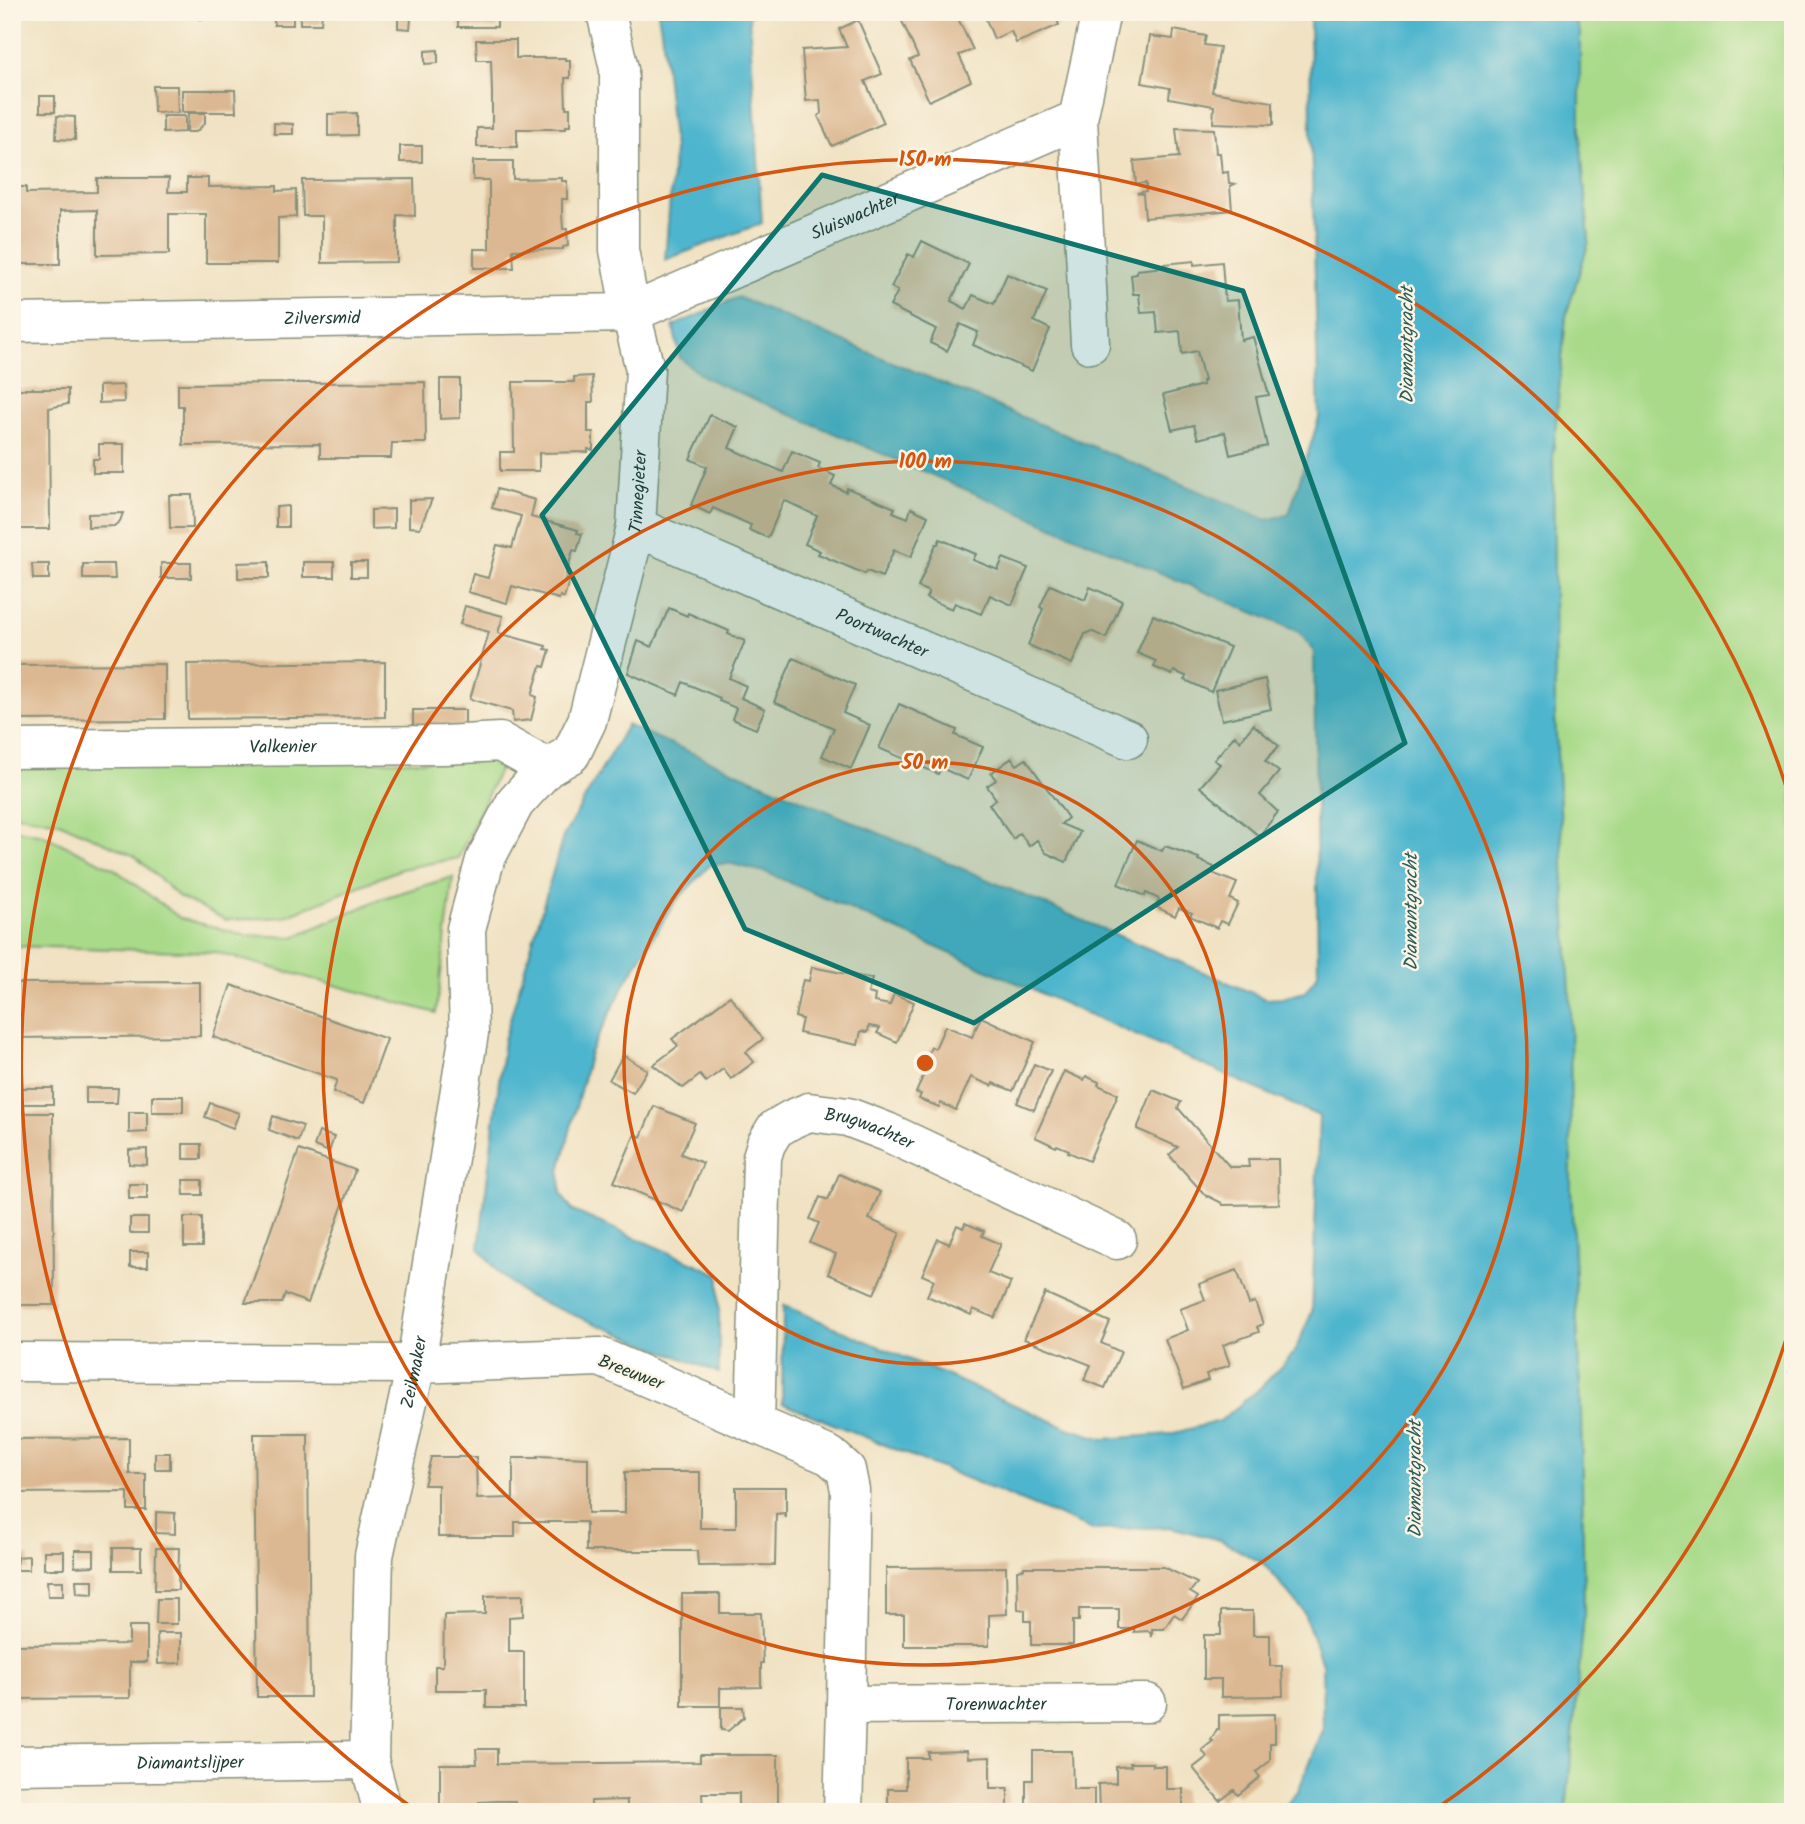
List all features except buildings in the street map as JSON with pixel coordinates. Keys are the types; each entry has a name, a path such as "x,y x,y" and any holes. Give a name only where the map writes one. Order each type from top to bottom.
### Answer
{"street":[{"name":"Tinnegieter","path":"466,929 485,860 515,803 547,768 571,754 587,721 636,527 645,369 619,250 619,69 606,12"},
{"path":"1090,344 1077,120 1101,12"},
{"name":"Sluiswachter","path":"631,313 1077,120"},
{"name":"Zilversmid","path":"12,323 631,313"},
{"name":"Poortwachter","path":"636,527 1128,739"},
{"name":"Valkenier","path":"12,749 444,745 500,741 547,768"},
{"name":"Zeilmaker","path":"383,1812 369,1760 374,1556 416,1364 469,1033 466,929"},
{"name":"Brugwachter","path":"755,1424 762,1157 775,1129 792,1119 809,1112 848,1117 899,1138 1117,1240"},
{"name":"Breeuwer","path":"12,1362 416,1364 600,1357 830,1456 846,1470 850,1490 843,1812"},
{"name":"Torenwachter","path":"846,1704 1147,1703"},
{"name":"Diamantslijper","path":"12,1765 369,1760"}],"highlighted area":[{"path":"822,175 1243,291 1405,743 974,1023 745,929 542,515"}],"green space":[{"path":"1573,12 1793,12 1793,1812 1566,1812 1584,1615 1581,1411 1571,1190 1570,994 1555,716 1553,454 1566,316 1589,241 1580,135 1580,33"},
{"path":"12,761 496,761 500,768 458,858 401,869 283,917 226,920 179,897 135,856 59,822 12,814"},
{"path":"12,829 43,835 113,868 180,918 244,935 294,937 383,898 453,877 436,1013 215,952 12,946"}],"water":[{"path":"658,12 752,12 749,18 762,223 665,260 674,150"},
{"name":"Diamantgracht","path":"1310,12 1573,12 1580,33 1580,135 1589,241 1566,316 1553,454 1555,716 1570,994 1571,1190 1581,1411 1584,1615 1566,1812 1280,1812 1298,1791 1323,1731 1322,1664 1303,1610 1264,1564 1220,1540 1170,1527 1093,1530 782,1403 783,1305 1068,1428 1104,1439 1170,1434 1220,1421 1259,1389 1294,1353 1312,1312 1319,1116 768,873 732,864 711,864 675,902 627,980 590,1052 560,1171 561,1194 573,1211 719,1274 719,1373 526,1296 499,1273 479,1248 504,1040 563,837 627,725 1266,999 1305,992 1318,974 1314,651 1299,632 705,378 680,358 673,326 738,297 1267,520 1289,514 1319,418"}]}
